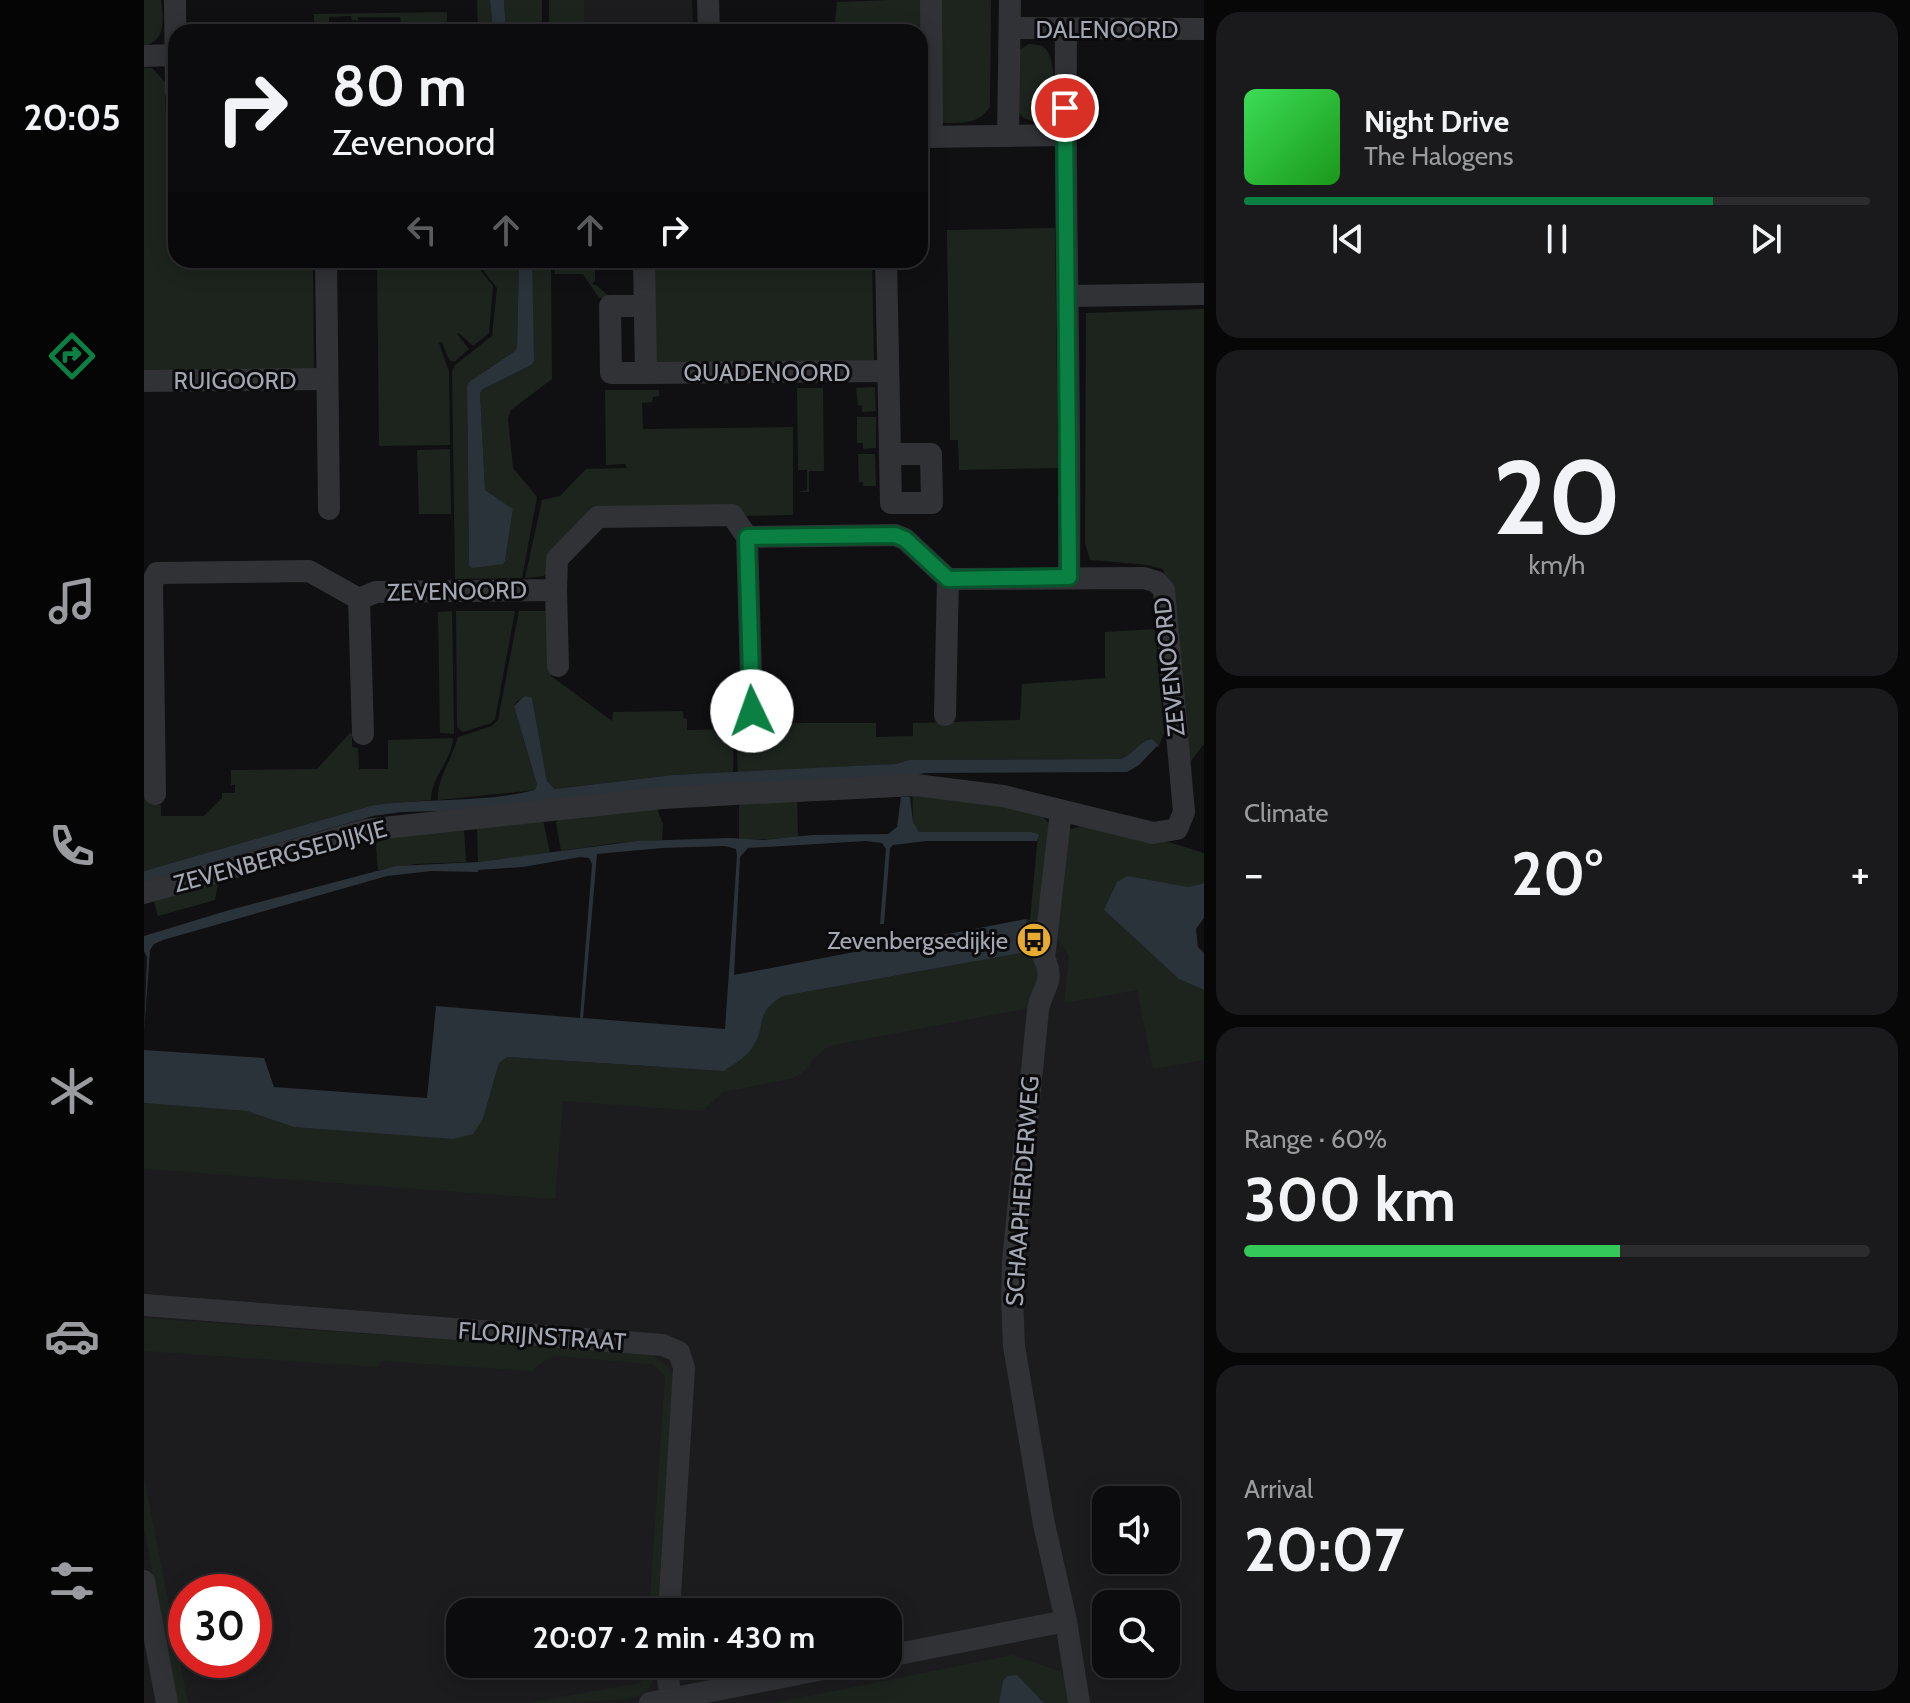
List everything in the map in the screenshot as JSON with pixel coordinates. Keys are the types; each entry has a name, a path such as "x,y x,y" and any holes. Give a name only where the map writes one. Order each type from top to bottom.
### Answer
{"street":[{"path":"175,0 175,24"},
{"path":"708,0 709,24"},
{"path":"928,82 931,0"},
{"path":"1008,136 1010,0"},
{"name":"DALENOORD","path":"1010,28 1204,29"},
{"path":"1066,29 1069,577"},
{"path":"144,56 168,55"},
{"path":"928,137 1065,135"},
{"name":"RUIGOORD","path":"326,268 329,509"},
{"path":"644,268 646,373"},
{"path":"886,268 890,454"},
{"path":"1068,296 1204,294"},
{"name":"QUADENOORD","path":"644,306 610,306 611,373 887,371"},
{"name":"RUIGOORD","path":"144,381 325,379"},
{"name":"ZEVENOORD","path":"155,794 152,583 157,573 309,571 359,599 376,592 556,590 557,559 598,517 732,515 747,537"},
{"path":"752,711 747,537 895,535 905,539 948,579 945,715"},
{"name":"ZEVENOORD","path":"948,579 1144,578 1157,582 1164,590 1184,812 1177,829"},
{"path":"556,590 558,666"},
{"path":"359,599 363,734"},
{"name":"ZEVENBERGSEDIJKJE","path":"144,893 365,830 663,798 916,785 1003,796 1153,833 1177,829"},
{"name":"SCHAAPHERDERWEG","path":"1061,811 1044,958 1051,973 1041,992 1038,1010 1016,1222 1012,1298 1014,1346 1022,1403 1066,1621 1079,1703"},
{"name":"FLORIJNSTRAAT","path":"144,1305 663,1345 679,1352 684,1368 670,1598"},
{"path":"144,1581 150,1646 167,1703"},
{"path":"902,1653 1066,1621"},
{"path":"664,1678 660,1701 777,1678"}],"shaded area":[{"path":"144,0 161,0 163,21 157,39 144,46"},
{"path":"477,0 490,0 492,24 478,24"},
{"path":"490,0 504,0 506,24 492,24"},
{"path":"504,0 542,0 542,24 506,24"},
{"path":"549,0 584,0 584,24 549,24"},
{"path":"572,0 692,0 693,24 572,24"},
{"path":"991,0 990,107 984,114 968,122 928,123 928,24 711,24 835,23 837,2"},
{"path":"447,12 447,24 401,24 400,17 358,17 357,24 351,16 329,17 329,24 228,24 314,23 314,14"},
{"path":"1029,44 1042,46 1053,67 1053,114 1039,124 1022,117 1017,109 1016,52"},
{"path":"144,68 152,68 165,82 168,268 313,268 314,371 144,373"},
{"path":"1055,228 1058,468 959,470 958,440 950,440 947,230"},
{"path":"377,268 478,268 493,286 489,333 473,346 457,334 469,349 454,362 449,360 442,342 439,343 449,372 450,445 379,446"},
{"path":"481,268 519,268 515,351 467,386 469,565 503,564 513,509 485,491 480,393 531,365 532,268 551,268 552,379 511,410 508,418 513,468 537,497 522,578 455,579 452,372 455,365 492,336 497,288"},
{"path":"519,268 532,268 534,361 480,393 485,490 513,509 505,561 503,564 472,568 469,565 467,386 515,351"},
{"path":"555,268 595,268 595,281 591,284 611,298 599,298 583,274 555,274"},
{"path":"650,268 872,268 874,360 653,364"},
{"path":"1204,309 1204,744 1185,769 1169,586 1163,569 1090,560 1085,543 1086,313"},
{"path":"875,387 876,411 862,412 856,388"},
{"path":"797,388 823,388 824,471 809,471 809,492 798,492 807,490 807,470 798,470"},
{"path":"605,390 659,390 659,396 653,397 652,402 642,403 643,429 793,427 793,515 741,516 603,509 544,576 525,578 542,500 560,496 586,469 627,468 625,464 606,465"},
{"path":"857,417 876,417 876,448 863,449 863,443 857,443"},
{"path":"450,449 451,514 419,514 417,450"},
{"path":"858,454 875,454 876,486 863,486 863,482 859,482"},
{"path":"452,611 454,734 440,733 438,612"},
{"path":"456,611 515,611 495,719 463,732 457,727"},
{"path":"519,611 551,611 551,676 612,721 613,712 683,711 687,730 734,729 733,773 673,775 553,789 547,781 532,698 517,701 514,706 536,790 438,800 440,784 458,737 492,726 498,720"},
{"path":"1155,629 1164,733 1158,748 1150,738 1130,755 1120,759 909,760 895,764 738,773 736,729 766,729 766,723 876,723 876,737 913,736 913,723 1020,720 1022,684 1105,678 1105,632"},
{"path":"525,696 532,698 547,781 554,789 673,775 895,764 909,760 1120,759 1148,740 1152,739 1158,745 1139,765 1127,772 926,773 470,810 402,812 373,816 144,882 144,871 374,805 495,797 535,790 537,785 514,706"},
{"path":"350,733 352,747 358,748 359,769 388,769 388,740 453,738 449,754 434,783 431,800 374,805 144,871 144,796 161,805 161,816 204,816 222,798 222,793 235,793 235,785 231,785 231,770 317,769"},
{"path":"912,789 1041,814 1049,824 1041,971 1029,1008 828,1046 794,1078 723,1092 702,1111 563,1101 555,1199 144,1169 144,1103 247,1111 294,1127 453,1139 483,1119 499,1063 507,1057 724,1071 755,1043 766,1011 783,996 1026,952 1026,919 1030,920 1038,834 919,832 913,822"},
{"path":"797,796 798,838 739,840 739,799"},
{"path":"901,797 910,797 913,822 919,832 1039,834 1037,841 926,841 893,845 890,848 884,924 880,924 886,849 882,843 866,841 748,848 740,857 734,975 1026,919 1026,952 783,996 768,1008 751,1049 724,1071 507,1057 499,1063 483,1119 473,1134 453,1139 294,1127 247,1111 144,1103 144,1050 264,1058 274,1087 427,1098 436,1006 580,1018 592,864 589,858 580,857 478,872 431,871 387,876 163,940 150,950 144,1033 147,957 144,936 396,866 478,862 637,841 763,840 813,835 888,834 897,827","holes":["725,846 736,849 725,1029 583,1018 597,854 662,848"]},
{"path":"656,806 663,824 662,840 561,851 556,823 561,815"},
{"path":"543,820 550,853 478,862 477,827"},
{"path":"1084,825 1172,843 1204,853 1204,883 1188,887 1161,884 1104,910 1179,979 1204,990 1204,1060 1153,1069 1137,990 1064,1003 1069,956 1056,936 1068,830"},
{"path":"464,830 466,862 416,864 378,870 375,835"},
{"path":"1127,876 1188,887 1204,883 1204,918 1196,929 1198,947 1204,953 1204,990 1179,979 1104,910 1117,882"},
{"path":"219,877 215,900 158,916 153,898"},
{"path":"1079,923 1204,984 1204,1703 144,1703 144,1103 483,1119 749,1043"},
{"path":"144,1318 651,1354 673,1375 659,1598 650,1598 665,1377 653,1364 552,1356 531,1371 382,1361 377,1367 144,1351"},
{"path":"144,1477 168,1600 168,1654 144,1527"},
{"path":"1012,1655 1062,1672 1068,1703 1044,1703 1041,1698 1003,1681 999,1703 775,1703"},
{"path":"1017,1675 1044,1703 999,1703 1003,1681 1008,1676"},
{"path":"173,1678 183,1678 188,1703 178,1703"},
{"path":"641,1678 653,1678 645,1693 623,1699 528,1703 640,1683"}],"place":[{"name":"Zevenbergsedijkje","path":"1034,940"}],"route":[{"path":"752,711 747,537 895,535 905,539 948,579 1069,577 1065,108"}]}
